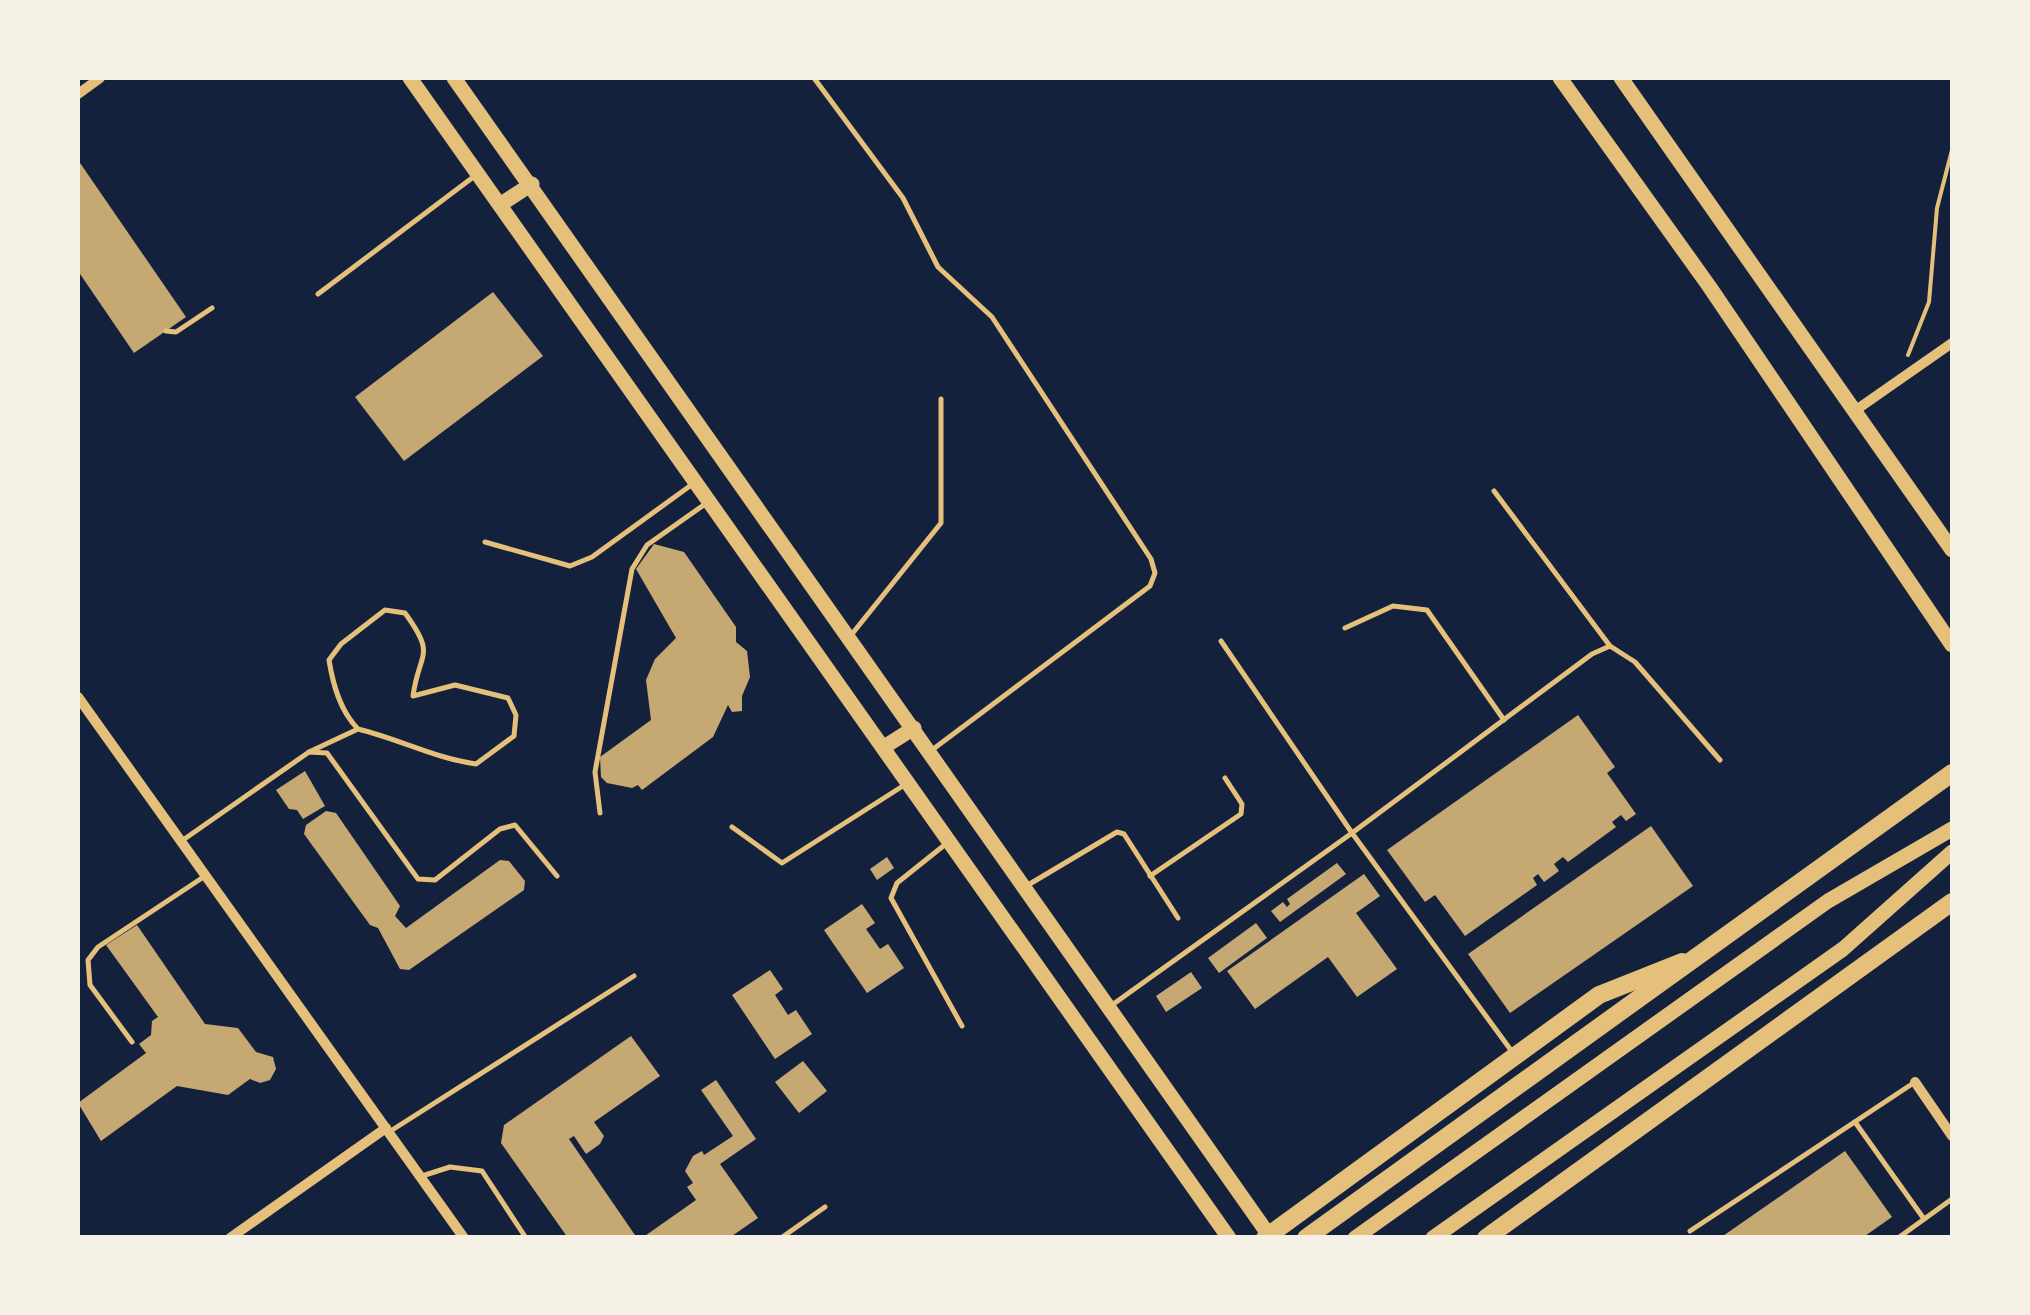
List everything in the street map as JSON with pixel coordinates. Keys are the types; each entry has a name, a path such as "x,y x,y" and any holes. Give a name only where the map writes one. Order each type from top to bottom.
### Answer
{"main road":[{"path":"410,78 1228,1238"},
{"path":"454,78 851,636 1268,1237 1599,995 1701,955"},
{"path":"1560,78 1709,286 1952,646"},
{"path":"1620,78 1952,550"},
{"path":"501,204 532,184"},
{"path":"884,748 914,728"},
{"path":"1306,1238 1952,772"},
{"path":"1355,1238 1828,901 1952,828"},
{"path":"1434,1238 1843,949 1952,852"},
{"path":"1486,1238 1952,902"}],"street":[{"path":"78,94 100,78"},
{"path":"1856,410 1952,343"},
{"path":"78,697 464,1238"},
{"path":"1915,1082 1952,1136"},
{"path":"230,1238 387,1130"}],"lane":[{"path":"814,78 903,198 938,268 992,317 1150,558 1154,572 1150,586 930,752"},
{"path":"318,294 478,173"},
{"path":"166,331 176,332 212,308"},
{"path":"851,636 941,524 941,399"},
{"path":"485,542 570,566 592,558 696,482"},
{"path":"1494,491 1610,646 1636,662 1720,760"},
{"path":"600,813 595,772 632,569 646,545 710,500"},
{"path":"1345,628 1394,606 1427,610 1504,720"},
{"path":"181,842 309,752 358,729 396,739 441,759 476,764 514,736 516,715 508,698 455,685 413,696 426,657 422,637 405,613 385,610 341,644 329,660 333,684 348,720 358,729"},
{"path":"1220,640 1352,833 1515,1056"},
{"path":"1109,1006 1352,833 1592,654 1610,646"},
{"path":"309,752 328,753 418,879 435,880 500,829 515,825 556,876"},
{"path":"1150,876 1242,814 1242,804 1225,778"},
{"path":"732,828 782,863 908,783"},
{"path":"1026,887 1117,832 1124,834 1178,918"},
{"path":"950,841 897,883 891,898 962,1026"},
{"path":"132,1042 90,985 88,960 98,947 205,876"},
{"path":"387,1130 634,976"},
{"path":"1690,1231 1915,1082"},
{"path":"1855,1122 1924,1219"},
{"path":"420,1176 450,1167 482,1171 526,1238"},
{"path":"1898,1238 1952,1199"},
{"path":"780,1238 825,1207"}],"path":[{"path":"1906,375 1912,341 1929,302 1937,208 1952,150"}],"building":[{"path":"78,160 186,317 134,353 78,271"},
{"path":"493,292 543,356 404,461 355,397"},
{"path":"654,544 684,552 736,627 736,642 747,651 750,677 742,696 742,711 732,712 728,705 713,737 642,790 638,785 632,788 607,783 601,777 600,757 651,720 646,680 655,659 676,638 636,569"},
{"path":"1578,715 1615,767 1607,773 1636,814 1626,821 1621,815 1612,822 1616,827 1568,862 1563,857 1554,864 1559,871 1544,882 1538,874 1533,878 1537,885 1465,936 1435,895 1425,902 1387,850"},
{"path":"305,771 325,806 303,819 297,810 289,809 276,790"},
{"path":"326,811 336,813 400,906 395,916 406,928 500,860 509,861 525,881 524,890 409,970 400,969 378,928 370,925 304,834 306,825"},
{"path":"1651,826 1693,886 1510,1013 1468,954"},
{"path":"887,857 894,868 877,880 870,869"},
{"path":"1337,863 1346,874 1280,922 1271,911 1283,902 1287,907 1287,899"},
{"path":"1364,874 1380,896 1356,913 1397,969 1357,997 1328,957 1255,1009 1227,971"},
{"path":"862,904 875,923 866,929 880,949 888,944 904,968 867,993 824,930"},
{"path":"1256,923 1267,938 1219,973 1208,958"},
{"path":"137,925 205,1024 238,1028 256,1052 273,1057 276,1069 270,1080 260,1083 250,1079 228,1095 177,1086 101,1141 78,1103 146,1053 139,1044 151,1035 152,1021 158,1017 106,945"},
{"path":"770,970 783,989 775,995 788,1015 796,1010 812,1034 775,1059 732,995"},
{"path":"1191,972 1202,988 1166,1012 1156,996"},
{"path":"631,1036 660,1076 594,1122 604,1136 586,1154 574,1136 569,1139 637,1238 568,1238 501,1143 504,1125"},
{"path":"803,1061 827,1091 799,1113 775,1082"},
{"path":"716,1080 756,1139 720,1164 758,1218 729,1238 642,1238 696,1200 687,1187 693,1183 685,1171 693,1156 702,1151 704,1155 733,1136 701,1090"},
{"path":"1845,1151 1892,1217 1862,1238 1720,1238"}]}
